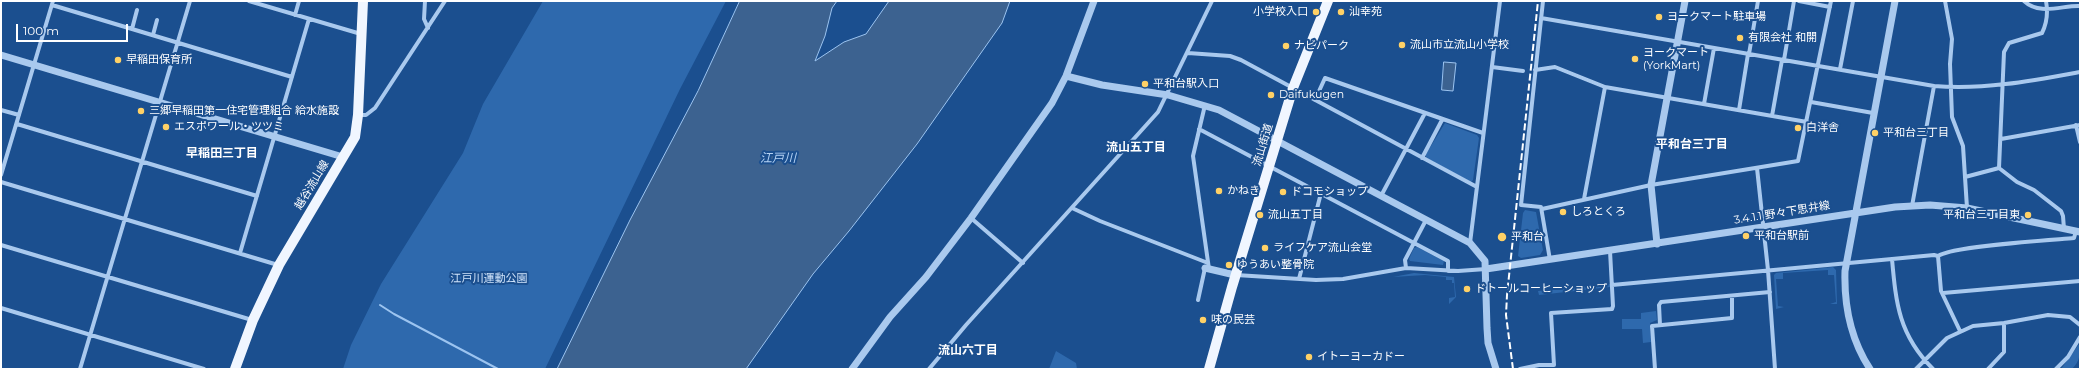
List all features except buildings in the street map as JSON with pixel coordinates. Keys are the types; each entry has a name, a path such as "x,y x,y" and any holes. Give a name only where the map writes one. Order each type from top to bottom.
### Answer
{"main road":[{"name":"越谷流山線","path":"235,369 253,320 280,265 355,137 358,115 363,1"},
{"name":"流山街道","path":"1209,369 1235,275 1293,88 1328,1"}],"street":[{"path":"80,369 190,1"},
{"path":"249,1 361,34"},
{"path":"295,15 299,1"},
{"path":"425,1 424,19 428,28"},
{"path":"358,115 366,115 376,108 445,1"},
{"path":"852,369 890,317 926,277 971,218 1052,103 1066,76 1094,1"},
{"path":"929,369 966,325 1158,112 1168,95 1212,1"},
{"path":"1470,244 1500,1"},
{"path":"1543,1 1521,205 1541,206 1550,261"},
{"path":"1657,244 1651,184 1685,1"},
{"path":"1739,110 1758,1"},
{"path":"1772,116 1794,1"},
{"path":"1799,1 1830,6"},
{"path":"1542,209 1651,184 1798,161 1831,1"},
{"path":"1840,69 1853,1"},
{"path":"1870,369 1858,346 1849,319 1845,289 1846,263 1895,1"},
{"path":"1945,1 1952,39 1950,64 1952,117 1963,146 1967,208"},
{"path":"2024,1 2036,7 2048,9 2080,6"},
{"path":"1999,168 2005,48 2014,40 2037,35 2042,32 2048,9 2046,1"},
{"path":"1,175 3,163 17,124 53,3 132,29 292,77"},
{"path":"132,29 137,10"},
{"path":"1541,18 1934,86 2002,86 2080,72"},
{"path":"240,253 310,19"},
{"path":"153,35 158,20"},
{"path":"1704,104 1714,48"},
{"path":"1188,53 1236,58 1477,187"},
{"path":"1,55 343,156"},
{"path":"1492,67 1523,71"},
{"path":"1536,70 1549,67 1559,68 1605,87 1807,122"},
{"path":"1066,76 1089,82 1168,95 1206,104 1277,140 1470,244 1481,254 1485,261 1487,336 1496,369"},
{"path":"1315,100 1325,78 1442,120 1483,133"},
{"path":"1912,206 1934,86"},
{"path":"1584,199 1605,87"},
{"path":"1811,102 1873,113"},
{"path":"1198,300 1207,267 1193,156 1206,104"},
{"path":"1,110 19,115"},
{"path":"1381,196 1425,113"},
{"path":"1422,158 1442,120"},
{"path":"17,124 257,196"},
{"path":"2001,139 2078,125 2080,142"},
{"path":"1199,129 1448,261 1448,271"},
{"path":"1757,168 1770,292 1775,369"},
{"path":"1965,177 1999,168"},
{"path":"1999,168 2017,182 2034,190 2061,211 2064,229"},
{"path":"1,182 280,265"},
{"path":"1299,279 1321,193"},
{"name":"3.4.1.1 野々下思井線","path":"1486,269 1550,261 1855,212 1912,206 1930,205 1967,208 2078,232"},
{"path":"1072,208 1100,222 1207,267 1235,275 1299,279 1343,279 1406,268 1448,271 1486,269"},
{"path":"971,218 1023,262"},
{"path":"1406,268 1406,260 1426,220"},
{"path":"1612,285 1934,255 1938,256 1946,252 1977,247 2074,238 2078,232"},
{"path":"1,245 253,320"},
{"path":"1520,369 1539,365 1554,366 1551,313 1609,310 1613,306 1610,251"},
{"path":"1938,256 1943,293 1960,331"},
{"path":"1892,259 1896,301 1902,324 1914,347 1933,369"},
{"path":"1943,293 2080,281"},
{"path":"1660,325 1658,305 1661,302 1770,292"},
{"path":"1655,369 1652,326 1732,318 1732,296"},
{"path":"1,308 204,369"},
{"path":"1916,369 1947,338 1972,326 2004,323 2053,315 2070,318 2080,325"},
{"path":"1988,369 2004,352 2004,323"},
{"path":"2056,369 2068,357 2080,337"}],"green space":[{"name":"江戸川運動公園","path":"543,1 726,1 680,89 545,369 343,369 351,345 381,284 463,153 483,104"},
{"path":"1445,123 1477,135 1479,138 1473,180 1471,182 1426,158 1426,154"},
{"path":"1525,210 1536,212 1543,250 1540,255 1521,258 1518,256 1523,213"},
{"path":"1417,247 1444,261 1443,265 1410,261 1409,259 1414,248"},
{"path":"1833,267 1836,270 1837,304 1830,304 1836,302 1834,275 1828,275 1828,270 1783,273 1783,279 1776,279 1778,306 1784,307 1776,309 1774,275 1776,273"},
{"path":"1414,273 1454,277 1456,297 1449,304 1449,298 1455,297 1454,283 1452,283 1452,280 1446,280 1446,277 1425,275 1393,277"},
{"path":"1610,284 1610,287 1539,295 1538,291"},
{"path":"1656,311 1657,320 1650,323 1651,342 1643,343 1642,329 1622,329 1622,319 1641,319 1641,313"},
{"path":"2080,343 2079,358 2075,366 2072,369 2061,369"},
{"path":"1056,351 1076,363 1077,369 1049,369"}],"water":[{"name":"江戸川","path":"740,1 837,1 832,8 825,36 815,61 844,42 866,34 889,1 1010,1 1002,23 917,144 849,231 813,274 746,369 557,369 630,220 698,91"},
{"path":"1444,62 1456,63 1453,91 1442,90"}],"waterway":[{"path":"380,305 394,314 498,369"}],"railway":[{"path":"1513,369 1506,315 1507,295 1538,1"}],"place":[{"name":"小学校入口","path":"1316,12"},
{"name":"汕幸苑","path":"1341,12"},
{"name":"ヨークマート駐車場","path":"1659,17"},
{"name":"有限会社 和開","path":"1740,38"},
{"name":"流山市立流山小学校","path":"1402,45"},
{"name":"ナビパーク","path":"1286,46"},
{"name":"ヨークマート (YorkMart)","path":"1635,59"},
{"name":"早稲田保育所","path":"118,60"},
{"name":"平和台駅入口","path":"1145,84"},
{"name":"Daifukugen","path":"1271,95"},
{"name":"三郷早稲田第一住宅管理組合 給水施設","path":"141,111"},
{"name":"エスポワール・ツツミ","path":"166,127"},
{"name":"白洋舎","path":"1798,128"},
{"name":"平和台三丁目","path":"1875,133"},
{"name":"かねき","path":"1219,191"},
{"name":"ドコモショップ","path":"1283,192"},
{"name":"しろとくろ","path":"1563,212"},
{"name":"流山五丁目","path":"1260,215"},
{"name":"平和台三丁目東","path":"2028,215"},
{"name":"平和台駅前","path":"1746,236"},
{"name":"平和台","path":"1502,237"},
{"name":"ライフケア流山会堂","path":"1265,248"},
{"name":"ゆうあい整骨院","path":"1229,265"},
{"name":"ドトールコーヒーショップ","path":"1467,289"},
{"name":"味の民芸","path":"1203,320"},
{"name":"イトーヨーカドー","path":"1309,357"}],"district":[{"name":"平和台三丁目","path":"1692,144"},
{"name":"流山五丁目","path":"1136,147"},
{"name":"早稲田三丁目","path":"222,153"},
{"name":"流山六丁目","path":"968,350"}]}
